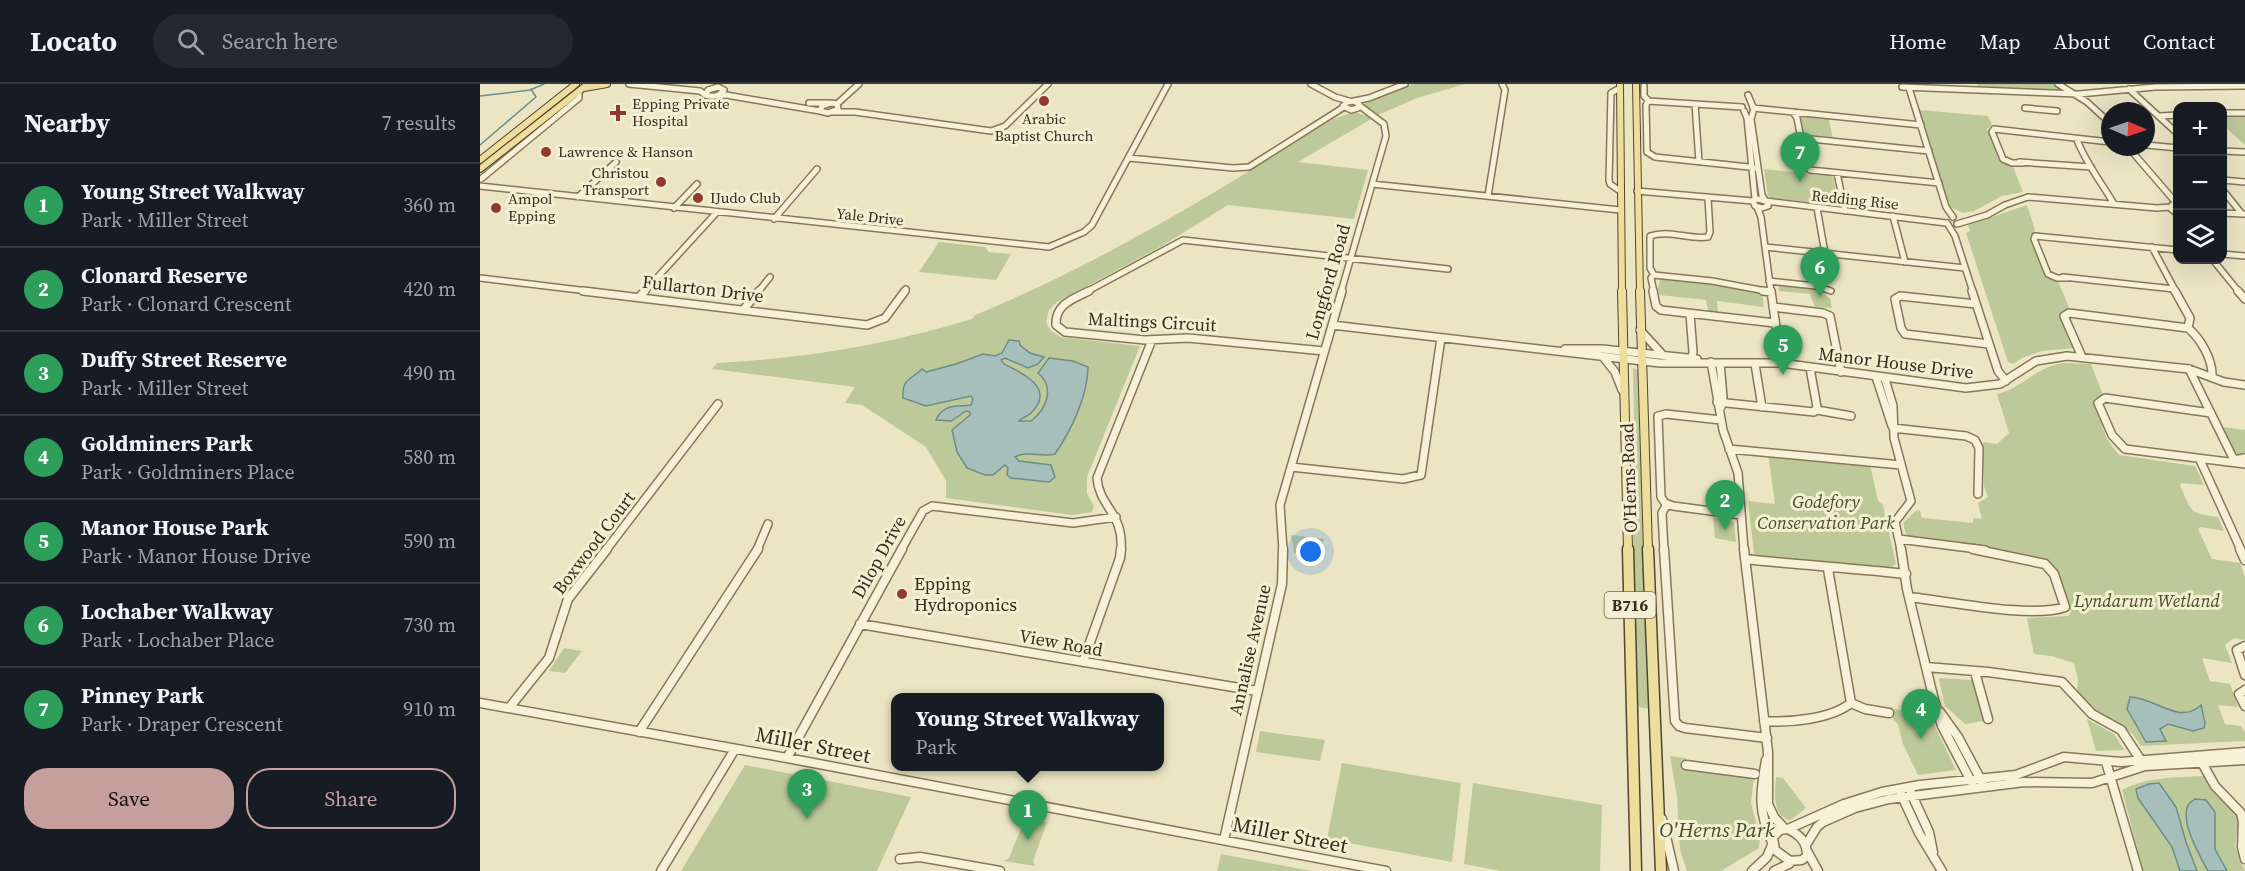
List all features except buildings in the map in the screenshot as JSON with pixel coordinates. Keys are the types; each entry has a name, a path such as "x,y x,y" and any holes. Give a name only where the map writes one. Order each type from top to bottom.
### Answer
{"main road":[{"path":"480,160 581,87 607,84"},
{"name":"O'Herns Road","path":"1636,84 1640,330 1661,871"},
{"name":"O'Herns Road","path":"1620,86 1620,210 1636,871"},
{"path":"480,169 581,87"}],"street":[{"path":"629,84 700,92 709,97 735,96 820,111 855,112 991,131 1005,126 1048,84"},
{"path":"652,84 713,88 723,86 815,104 829,103 855,112"},
{"path":"820,111 820,107 844,96 859,84"},
{"name":"Yale Drive","path":"480,186 1049,247 1089,229 1168,84"},
{"path":"1311,84 1335,97 1352,101"},
{"path":"1337,114 1352,101 1369,98 1405,84"},
{"path":"1488,196 1505,90 1502,84"},
{"path":"2060,84 2073,91 2101,113"},
{"path":"716,96 723,86"},
{"name":"O'Herns Road","path":"1620,86 1611,93 1609,180 1610,184 1620,191"},
{"path":"1644,86 1644,96 1649,101 1844,116 1921,125"},
{"path":"1902,87 2034,94 2245,86"},
{"path":"480,178 579,98 581,87"},
{"path":"704,94 713,88"},
{"path":"1909,88 1946,207 1955,221 1955,236"},
{"path":"2130,89 2173,129"},
{"path":"1761,217 1766,204 1755,168 1747,118 1743,109 1746,95 1753,110 1751,119 1755,168 1755,203 1761,217 1780,363"},
{"path":"831,112 844,96"},
{"path":"1335,97 1344,106 1369,114"},
{"path":"1129,158 1233,168 1249,167 1337,114 1352,110 1369,98"},
{"name":"Longford Road","path":"1292,466 1386,131 1380,120 1352,101"},
{"path":"1649,101 1646,105 1647,153 1655,157 1755,168"},
{"path":"2041,103 2046,109"},
{"path":"1695,104 1699,162"},
{"path":"2025,108 2057,111"},
{"path":"1793,112 1807,167 1814,171 1939,183"},
{"path":"2227,113 2245,113"},
{"path":"523,143 524,135 546,116"},
{"path":"2160,117 2173,116"},
{"path":"2091,167 2007,161 2002,158 1996,138 1997,131 2008,130 2101,141"},
{"path":"1801,138 1929,151"},
{"path":"2078,140 2081,153 2097,173 2112,205"},
{"path":"2155,146 2173,148"},
{"path":"2227,151 2245,152"},
{"path":"2138,156 2173,205"},
{"path":"578,197 616,162"},
{"path":"480,169 495,167"},
{"path":"774,219 816,168"},
{"path":"1837,173 1845,211"},
{"path":"2227,180 2245,182"},
{"path":"674,208 697,184"},
{"path":"1372,184 1620,210"},
{"path":"1637,193 1686,199 1708,198 1755,203"},
{"path":"2227,194 2244,214"},
{"path":"1654,275 1650,268 1649,238 1652,234 1708,237 1710,232 1708,198"},
{"path":"1955,221 1987,215 2020,200 2173,208"},
{"name":"Redding Rise","path":"1755,203 1955,221"},
{"path":"1946,207 1945,220 1955,236 1996,365 2009,380"},
{"path":"1817,208 1825,253"},
{"path":"639,297 717,212"},
{"path":"2227,213 2244,214"},
{"path":"1893,216 1905,262"},
{"path":"2173,249 2050,237 2039,238 2038,245 2048,274 2053,277 2174,289"},
{"name":"Maltings Circuit","path":"1324,351 1188,338 1152,340 1065,332 1056,325 1055,316 1064,304 1184,240 1351,258"},
{"path":"1765,247 1965,268"},
{"path":"2152,247 2190,318 2188,328"},
{"path":"2227,255 2245,256"},
{"path":"1351,258 1448,269"},
{"path":"2216,264 2244,297"},
{"path":"2221,264 2235,286"},
{"path":"1654,275 1712,281 1771,292"},
{"path":"1654,275 1651,283 1656,307 1663,310 1775,323"},
{"path":"744,309 770,277"},
{"name":"Fullarton Drive","path":"480,278 867,325 885,318 906,289"},
{"path":"1770,281 1816,286 1831,291"},
{"path":"1976,304 1903,296 1894,299 1901,328 1905,334 1989,344"},
{"path":"1773,307 1823,313 1830,316 1841,372"},
{"path":"1690,314 1690,360"},
{"path":"2082,357 2069,324 2070,316 2080,315 2188,328 2195,334 2212,366 2214,372 2210,376"},
{"path":"1332,325 1603,357 1624,355"},
{"path":"1640,330 1647,334 1654,347 1663,354"},
{"path":"1292,466 1403,479 1421,475 1440,338"},
{"path":"1083,662 1120,558 1122,536 1116,517 1097,489 1097,478 1152,340"},
{"path":"1541,350 1585,348 1624,355"},
{"name":"Manor House Drive","path":"1642,361 1663,354 1720,363 1780,363 1885,379 1973,388 1994,386 2009,380 2027,366 2041,359 2060,356 2192,370 2224,382 2245,385"},
{"name":"Manor House Drive","path":"1624,355 1642,361 1660,363 1690,360"},
{"path":"1603,357 1619,378 1625,407"},
{"path":"1711,362 1720,405"},
{"path":"1720,363 1721,420 1738,473 1745,559 1767,738 1768,804 1773,817 1786,829 1799,835 1818,871"},
{"path":"1755,364 1762,407"},
{"path":"1810,368 1817,410"},
{"path":"2192,370 2232,461"},
{"path":"1876,377 1893,428 1911,501 1895,520 1909,597 1935,705 1946,735 1977,784"},
{"path":"1885,379 1893,406 1893,428"},
{"path":"2211,413 2116,401 2104,403 2103,412 2114,445 2126,452 2245,464"},
{"name":"Boxwood Court","path":"509,708 549,658 561,614 568,600 718,404"},
{"path":"1720,405 1809,412 1817,410 1851,416"},
{"path":"1721,420 1667,414 1658,417 1661,495 1667,504 1742,515"},
{"path":"1893,428 1966,436 1975,440 1979,448 1978,494"},
{"path":"1729,448 1902,465"},
{"path":"2232,461 2245,458"},
{"path":"2200,460 2245,560"},
{"name":"Annalise Avenue","path":"1224,840 1282,584 1284,561 1280,506 1292,466"},
{"path":"1667,504 1662,513 1676,721 1679,726 1685,728 1767,738"},
{"name":"Dilop Drive","path":"787,758 917,519 932,506 1073,523 1116,517"},
{"path":"639,732 762,542 768,524"},
{"path":"1899,539 1990,551 2045,564 2054,574 2065,608 2058,612 2032,611 1909,597"},
{"path":"1745,559 1906,574"},
{"path":"1828,568 1851,703"},
{"name":"View Road","path":"860,624 1257,691"},
{"path":"2245,646 2237,650 2245,675"},
{"path":"1926,667 2062,682 2092,714 2121,730 2142,762"},
{"path":"1975,672 1988,719"},
{"path":"2245,690 2239,694 2240,701 2245,706"},
{"name":"Miller Street","path":"480,703 787,758 1386,871"},
{"path":"1764,721 1790,723 1802,721 1845,708 1851,703"},
{"path":"1851,703 1865,709 1889,713"},
{"path":"662,871 735,749"},
{"path":"1768,752 1759,795 1761,813 1778,857 1804,871"},
{"path":"2200,759 2245,752"},
{"path":"1977,784 2024,773 2051,760 2064,757 2106,762 2245,760"},
{"path":"2200,759 2216,787 2243,816 2245,823 2241,840 2245,859"},
{"path":"2106,762 2138,871"},
{"path":"1752,871 1767,857 1776,832 1861,797 1977,784 2024,782 2082,784 2111,779 2142,762"},
{"path":"1686,765 1755,774"},
{"path":"1774,871 1804,861 1816,827 1823,822 1906,792"},
{"path":"1906,792 1919,833 1942,871"},
{"path":"1660,808 1674,871"},
{"path":"900,859 920,856 1000,871"}],"green space":[{"path":"1413,84 1465,84 1417,98 1378,115 1368,110 1364,104"},
{"path":"1977,84 2056,84 2063,91 1980,89"},
{"path":"1919,110 1988,116 1992,125 1987,129 1999,158 2012,164 2023,192 2002,196 1974,211 1963,213 1950,207"},
{"path":"1355,112 1373,118 1298,162 1368,170 1354,219 1228,205 1160,247 1057,302 1049,310 1046,322 1050,330 1060,337 1140,346 1087,477 1087,494 1094,506 1092,512 1072,515 946,498 946,481 926,447 862,405 845,403 855,387 712,369 717,363 783,358 846,349 909,336 972,319 975,315 1114,249 1202,200 1333,119"},
{"path":"2227,114 2245,114 2245,145 2227,129"},
{"path":"1799,115 1828,116 1833,139 1803,135"},
{"path":"1764,169 1833,177 1838,203 1837,205 1772,198 1768,196"},
{"path":"2027,205 2035,230 2030,238 2043,272 2058,281 2070,310 2061,315 2075,348 2042,351 2013,364 2008,362 1966,233 1970,231 1968,225"},
{"path":"939,242 985,247 989,252 1011,254 996,280 919,272"},
{"path":"1661,277 1762,292 1764,307 1717,301 1718,312 1708,311 1706,300 1659,295"},
{"path":"1779,286 1817,289 1830,298 1832,308 1815,307 1810,294 1779,291"},
{"name":"Lyndarum Wetland","path":"2064,363 2091,364 2103,395 2095,399 2094,403 2107,439 2119,455 2195,466 2204,485 2182,483 2180,485 2189,506 2201,514 2218,517 2224,531 2201,527 2198,529 2212,559 2240,563 2245,577 2245,640 2234,638 2225,645 2232,663 2202,658 2210,681 2230,684 2238,707 2218,705 2225,724 2241,726 2245,732 2245,741 2141,746 2132,733 2095,712 2077,693 2078,679 2074,663 2034,654 2027,618 2068,616 2071,612 2052,564 1990,548 1910,538 1906,534 1903,523 1917,510 1920,511 1922,518 1973,523 1973,518 1982,519 1978,503 1988,497 1984,486 1983,442 1997,444 2009,433 1997,394 2015,387 2045,369"},
{"path":"1633,368 1639,371 1651,709 1638,707 1630,435 1634,420"},
{"path":"2223,427 2245,430 2245,457 2238,456 2235,452"},
{"name":"Godefory Conservation Park","path":"1768,453 1870,464 1878,501 1883,505 1896,564 1891,568 1756,556 1748,501 1775,504"},
{"path":"1713,518 1734,522 1736,542 1715,538"},
{"path":"1291,535 1324,539 1320,556 1294,553"},
{"path":"564,648 582,651 565,673 549,671"},
{"path":"1939,679 1972,680 1984,721 1965,724 1945,706"},
{"path":"1890,706 1894,709 1929,714 1956,770 1918,775 1903,744 1898,724 1893,720"},
{"path":"2087,719 2114,734 2124,750 2096,751"},
{"path":"1260,731 1325,740 1320,761 1256,752"},
{"name":"O'Herns Park","path":"1670,756 1686,758 1687,766 1754,776 1751,803 1760,837 1759,848 1721,871 1687,871 1680,850 1677,797"},
{"path":"1342,763 1461,783 1452,862 1327,839"},
{"path":"745,765 911,797 877,871 681,871"},
{"path":"2204,776 2237,815 2239,821 2235,846 2245,871 2143,871 2122,790 2152,780"},
{"path":"1776,777 1783,778 1806,808 1791,820 1785,818 1777,809"},
{"path":"1473,783 1602,805 1600,871 1501,871 1464,864"},
{"path":"1025,818 1047,822 1033,861 1035,866 1004,861 1009,858"},
{"path":"1221,854 1312,871 1217,871"}],"water":[{"path":"1009,340 1019,341 1020,345 1030,353 1044,357 1038,364 1028,368 1005,358 1001,360 1028,377 1039,390 1040,397 1037,405 1030,414 1019,421 1031,421 1045,404 1046,385 1038,373 1049,358 1073,361 1088,367 1085,389 1078,412 1055,454 1024,454 1015,457 1019,461 1051,465 1055,477 1049,482 1011,478 1007,475 1008,468 1005,465 993,475 985,475 967,468 957,452 952,430 970,415 970,412 966,411 951,421 936,420 947,408 971,405 973,399 971,396 926,406 903,398 905,383 922,369 926,372 983,354 995,356 1002,353"},
{"path":"2130,697 2139,698 2175,712 2193,711 2201,705 2204,728 2193,731 2168,724 2160,729 2166,741 2146,742 2127,709"},
{"path":"2159,783 2176,807 2197,871 2180,871 2172,847 2138,798 2136,789"},
{"path":"2195,799 2206,800 2215,812 2215,849 2227,871 2208,871 2196,848 2186,819 2189,804"}],"waterway":[{"path":"531,89 544,84"},
{"path":"480,96 531,89"},
{"path":"480,145 536,97 531,89"}],"place":[{"name":"Arabic Baptist Church","path":"1044,101"},
{"name":"Epping Private Hospital","path":"618,113"},
{"name":"Lawrence & Hanson","path":"546,152"},
{"name":"Christou Transport","path":"661,182"},
{"name":"Pinney Park","path":"1800,182"},
{"name":"IJudo Club","path":"698,198"},
{"name":"Ampol Epping","path":"496,208"},
{"name":"Lochaber Walkway","path":"1820,297"},
{"name":"Manor House Park","path":"1783,375"},
{"name":"Clonard Reserve","path":"1725,530"},
{"name":"Epping Hydroponics","path":"902,594"},
{"name":"Goldminers Park","path":"1921,739"},
{"name":"Duffy Street Reserve","path":"807,819"},
{"name":"Young Street Walkway","path":"1028,840"}]}
